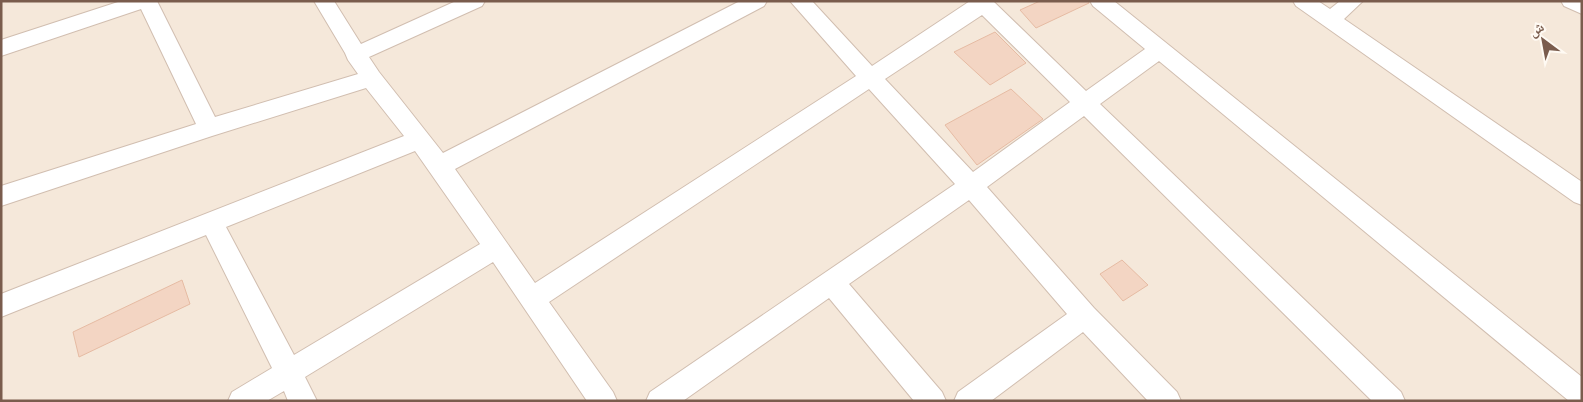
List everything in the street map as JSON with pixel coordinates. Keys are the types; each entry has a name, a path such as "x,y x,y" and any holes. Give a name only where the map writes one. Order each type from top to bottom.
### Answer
{"street":[{"path":"1,48 145,1 209,128"},
{"path":"324,1 370,78 440,166 603,401"},
{"path":"355,55 475,1"},
{"path":"440,166 757,1"},
{"path":"800,1 971,186 1085,316 1167,401"},
{"path":"1100,1 1582,394"},
{"path":"1303,1 1582,195"},
{"path":"1330,20 1353,1"},
{"path":"1571,1 1582,7"},
{"path":"533,298 982,3 1391,401"},
{"path":"660,401 971,186 1083,103 1159,50"},
{"path":"1,196 370,78"},
{"path":"1,306 212,224 419,140"},
{"path":"212,224 303,401"},
{"path":"242,401 497,248"},
{"path":"832,283 932,401"},
{"path":"968,401 1085,316"}],"shaded area":[{"path":"1,1 1582,1 1582,401 1,401"}],"building":[{"path":"1040,1 1088,1 1089,3 1036,28 1020,10"},
{"path":"995,32 1026,63 990,85 954,52"},
{"path":"1011,89 1043,119 977,165 945,125"},
{"path":"1122,260 1148,285 1123,301 1100,274"},
{"path":"182,280 190,304 79,357 73,332"}]}
